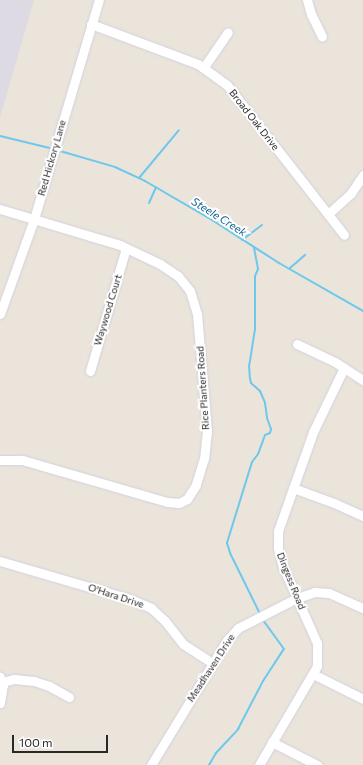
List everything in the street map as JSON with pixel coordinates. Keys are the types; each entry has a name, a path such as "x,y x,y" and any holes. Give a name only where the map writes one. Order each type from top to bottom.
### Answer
{"street":[{"name":"Red Hickory Lane","path":"0,314 34,219 99,0"},
{"path":"307,0 311,14 322,37"},
{"name":"Broad Oak Drive","path":"92,24 204,67 227,85 344,235"},
{"path":"204,67 228,32"},
{"path":"328,214 351,193 363,175"},
{"name":"Rice Planters Road","path":"0,209 126,248 160,264 178,276 190,291 196,305 207,431 204,458 191,495 182,502 167,502 22,460 0,460"},
{"name":"Waywood Court","path":"90,371 126,248"},
{"path":"297,344 344,368 363,380"},
{"name":"Dingess Road","path":"259,765 313,674 318,659 317,643 297,598 278,548 278,531 316,426 344,368"},
{"path":"293,488 334,503 363,516"},
{"name":"O'Hara Drive","path":"0,561 146,606 156,611 183,644 212,663"},
{"name":"Meadhaven Drive","path":"152,765 212,663 227,640 238,628 297,598 314,592 329,593 363,608"},
{"path":"313,674 363,699"},
{"path":"0,703 3,693 1,679 34,681 49,686 69,697"},
{"path":"272,742 317,765"}],"shaded area":[{"path":"0,0 34,0 0,118"}],"waterway":[{"path":"139,178 179,130"},
{"name":"Steele Creek","path":"0,136 50,148"},
{"name":"Steele Creek","path":"60,151 115,167 145,181 212,220 279,263 363,311"},
{"path":"149,203 156,187"},
{"path":"242,240 262,225"},
{"path":"254,248 258,269 255,276 255,329 249,365 250,378 251,383 260,391 265,403 267,418 271,429 270,433 265,435 258,454 252,462 227,543 230,553 259,612"},
{"path":"290,268 305,255"},
{"path":"209,765 216,753 238,729 263,681 284,649 263,620"}]}
